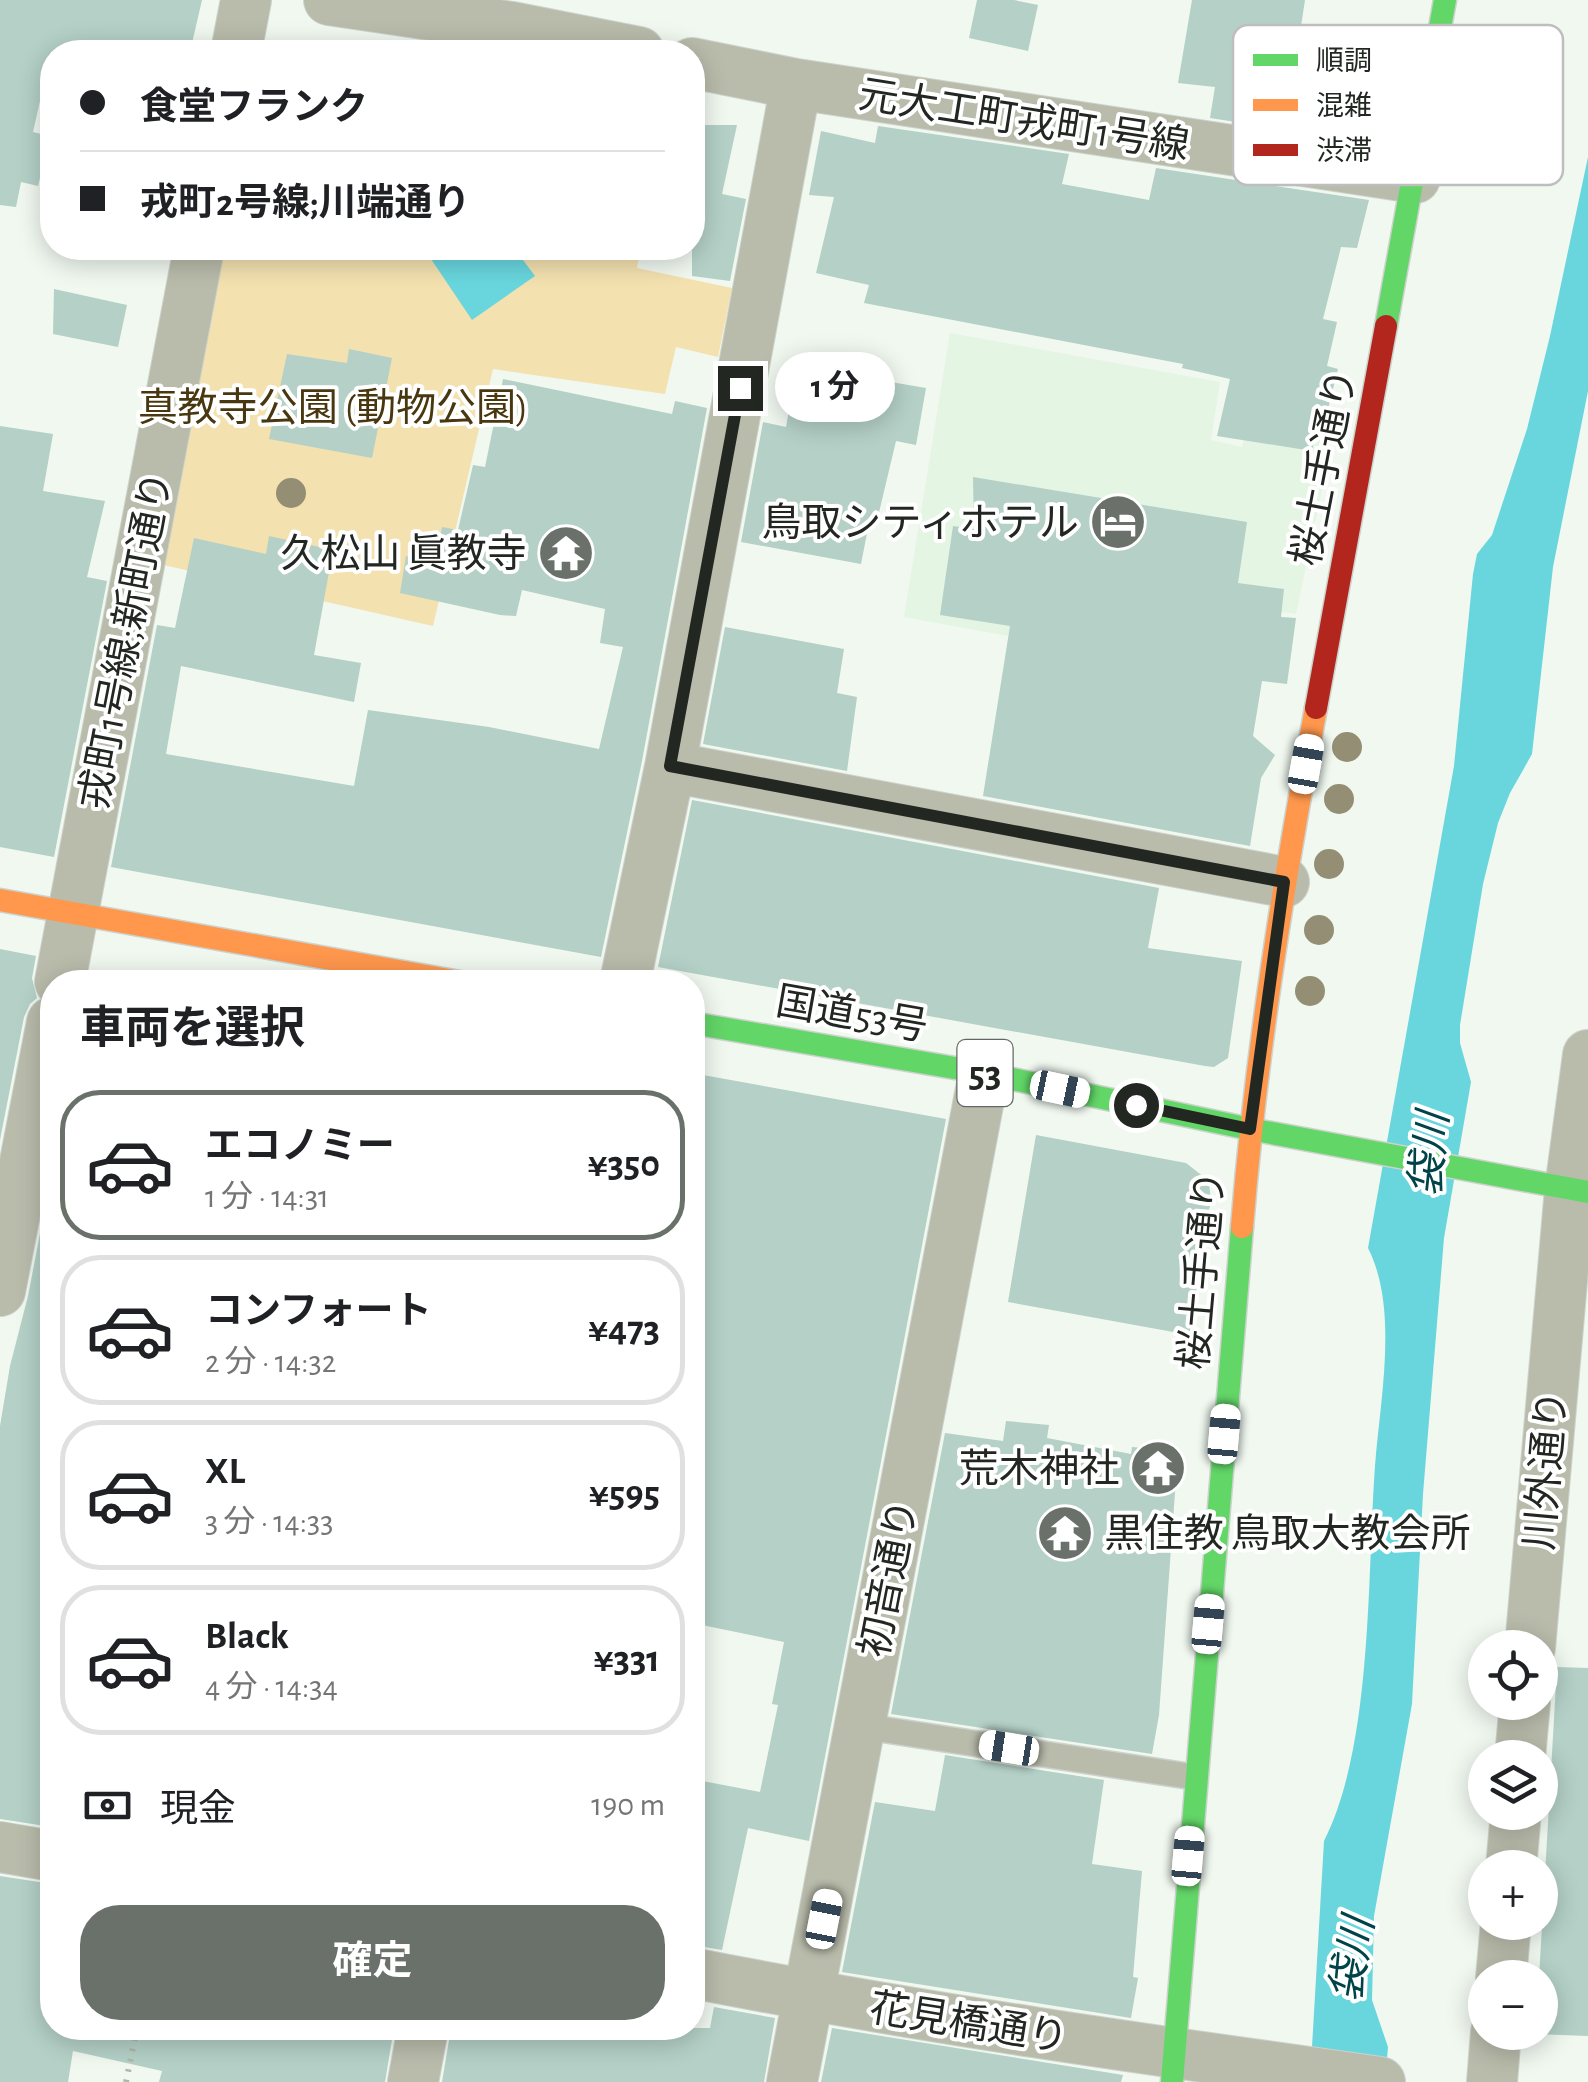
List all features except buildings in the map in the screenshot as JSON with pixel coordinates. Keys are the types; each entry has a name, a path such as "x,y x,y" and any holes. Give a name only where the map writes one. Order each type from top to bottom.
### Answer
{"main road":[{"name":"桜土手通り","path":"1441,25 1445,0"},
{"name":"桜土手通り","path":"1172,2068 1250,1129 1284,882 1414,185"},
{"path":"0,900 392,970"},
{"name":"国道53号","path":"705,1025 984,1073 1250,1129 1566,1188"}],"street":[{"path":"238,40 246,0"},
{"path":"329,0 514,13 601,40"},
{"name":"元大工町戎町1号線","path":"705,66 796,84 1233,150"},
{"path":"628,970 670,766 796,84"},
{"name":"戎町1号線;新町通り","path":"62,970 197,260"},
{"path":"670,766 1284,882"},
{"name":"川外通り","path":"1531,1630 1566,1188 1588,1055"},
{"name":"初音通り","path":"792,2082 984,1073"},
{"path":"0,1291 40,1084"},
{"path":"0,1847 40,1854"},
{"name":"花見橋通り","path":"705,1976 1172,2068 1248,2064 1380,2082"},
{"path":"413,2082 421,2040"},
{"path":"1492,2082 1495,2050"}],"lane":[{"path":"860,1726 1194,1776"}],"path":[{"path":"126,2082 134,2040"}],"shaded area":[{"name":"鳥取シティホテル","path":"950,333 1220,382 1211,440 1242,447 1252,414 1334,432 1296,614 1181,597 1172,666 904,617"}],"green space":[{"name":"真教寺公園 (動物公園)","path":"211,260 639,260 637,268 732,288 718,357 676,347 665,394 493,369 433,626 155,563"}],"water":[{"name":"袋川","path":"1588,157 1588,391 1553,567 1532,754 1498,823 1483,884 1460,1025 1460,1043 1471,1082 1444,1238 1423,1494 1412,1704 1374,1916 1372,2000 1388,2047 1385,2082 1312,2047 1324,1841 1352,1757 1365,1658 1385,1355 1383,1299 1368,1248 1454,766 1477,554 1492,535 1527,429"},
{"path":"432,260 523,260 535,276 472,320"}],"traffic: fast":[{"path":"1440,25 1445,0"},
{"path":"1386,326 1412,185"},
{"path":"705,1025 984,1073 1250,1129 1588,1192"},
{"path":"1172,2082 1242,1227"}],"traffic: slow":[{"path":"1242,1227 1272,967 1316,708"},
{"path":"0,900 393,970"}],"traffic: jam":[{"path":"1316,708 1386,326"}],"place":[{"name":"鳥取シティホテル","path":"1118,522"},
{"name":"久松山 眞教寺","path":"566,553"},
{"name":"荒木神社","path":"1158,1468"},
{"name":"黒住教 鳥取大教会所","path":"1065,1533"}],"route":[{"path":"740,388 670,766 1284,882 1250,1129 1136,1105"}]}
